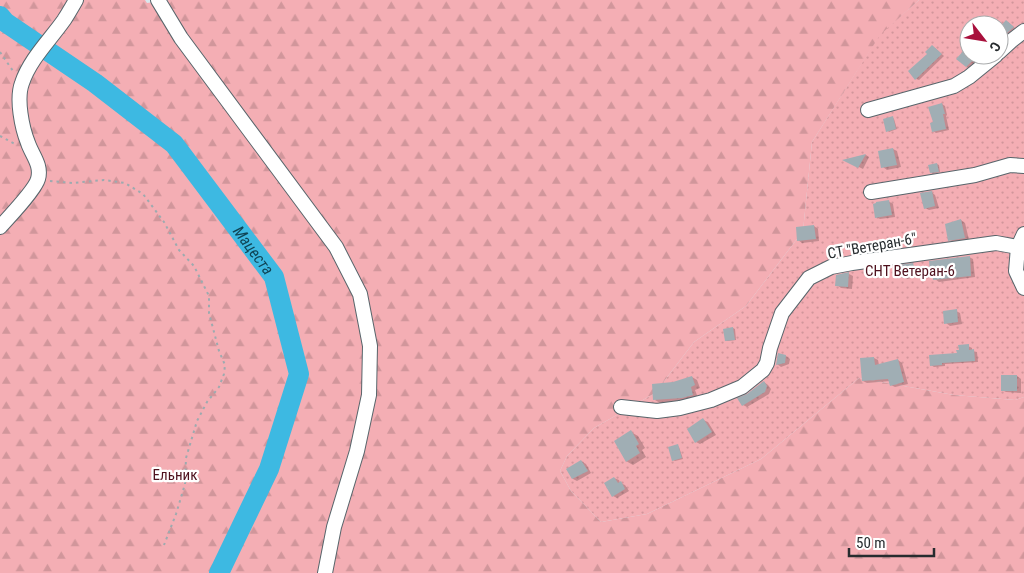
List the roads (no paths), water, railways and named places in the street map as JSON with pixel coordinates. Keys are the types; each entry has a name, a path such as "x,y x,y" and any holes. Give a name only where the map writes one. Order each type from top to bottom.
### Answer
{"street":[{"path":"0,227 38,179 37,160 28,143 19,108 21,84 33,61 65,19 76,0"},
{"path":"158,0 181,38 336,247 360,294 370,346 369,395 357,451 334,527 325,573"},
{"path":"1009,42 1024,31"},
{"path":"868,110 954,86 984,65"},
{"path":"871,192 975,175 1010,166 1024,166"},
{"path":"1021,241 1016,271 1024,288"},
{"name":"СТ \"Ветеран-6\"","path":"621,407 657,411 680,408 711,400 742,387 763,370 767,363 782,313 808,278 831,267 1021,241"}],"waterway":[{"name":"Мацеста","path":"0,16 5,22 95,83 174,144 274,277 299,374 269,469 219,573"}],"park label":[{"name":"СНТ Ветеран-6","path":"910,271"},
{"name":"Ельник","path":"175,475"}]}
